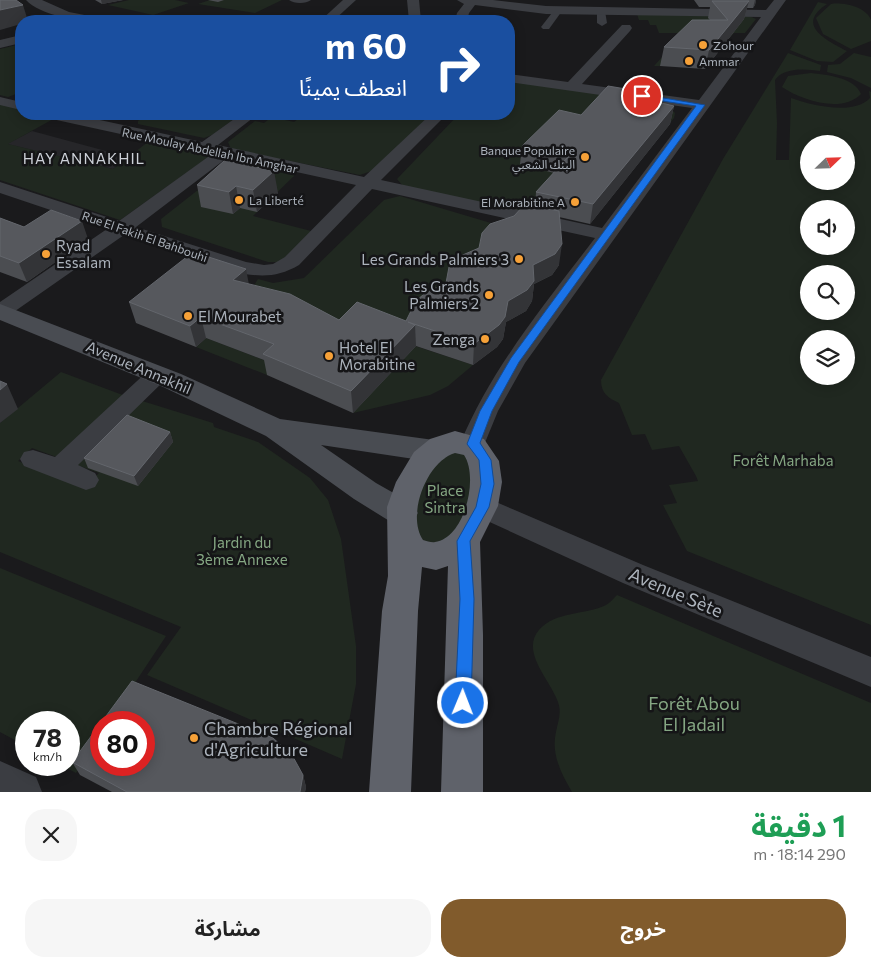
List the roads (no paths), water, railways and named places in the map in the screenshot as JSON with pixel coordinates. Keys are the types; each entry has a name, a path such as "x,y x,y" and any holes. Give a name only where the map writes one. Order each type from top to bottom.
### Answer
{"highway":[{"path":"390,792 400,611 405,591 403,525 415,474 434,451 453,442 473,444 483,455 487,469 487,484 482,507 464,541 451,552 430,557 413,552 403,525"},
{"path":"462,792 464,632 467,599 464,541"}],"main road":[{"name":"Avenue Annakhil","path":"1,311 158,374 276,429 365,492 403,525"},
{"name":"Avenue Annakhil","path":"276,429 434,451"}],"street":[{"path":"32,0 66,15"},
{"path":"293,0 307,0"},
{"path":"333,15 350,0"},
{"path":"413,0 414,15"},
{"path":"473,444 486,411 514,360 608,236 701,105 780,0"},
{"path":"462,15 467,1 561,5 602,17 626,5 768,14"},
{"path":"490,15 495,2"},
{"path":"546,27 561,5"},
{"path":"572,86 626,28"},
{"path":"0,44 15,40"},
{"path":"515,79 701,105"},
{"name":"Rue Moulay Abdellah Ibn Amghar","path":"76,120 207,146 226,152 608,236"},
{"path":"109,128 122,120"},
{"path":"207,146 242,120"},
{"name":"Rue El Fakih El Bahbouhi","path":"0,187 244,268 271,270 292,261 434,120"},
{"path":"1,311 226,152"},
{"path":"59,468 158,374"},
{"path":"34,459 86,480"},
{"name":"Avenue Sète","path":"482,507 633,574 871,672"},
{"path":"0,782 21,792"}],"place":[{"name":"Zohour","path":"703,45"},
{"name":"Ammar","path":"689,61"},
{"name":"Banque Populaire البنك الشعبي","path":"585,157"},
{"name":"La Liberté","path":"239,200"},
{"name":"El Morabitine A","path":"575,202"},
{"name":"Ryad Essalam","path":"46,254"},
{"name":"Les Grands Palmiers 3","path":"519,259"},
{"name":"Les Grands Palmiers 2","path":"489,295"},
{"name":"El Mourabet","path":"188,316"},
{"name":"Zenga","path":"485,339"},
{"name":"Hotel El Morabitine","path":"329,356"},
{"name":"Chambre Régional d'Agriculture","path":"194,738"}],"district":[{"name":"HAY ANNAKHIL","path":"84,158"}],"park label":[{"name":"Forêt Marhaba","path":"783,460"},
{"name":"Place Sintra","path":"445,498"},
{"name":"Jardin du 3ème Annexe","path":"242,550"},
{"name":"Forêt Abou El Jadail","path":"694,713"}]}
